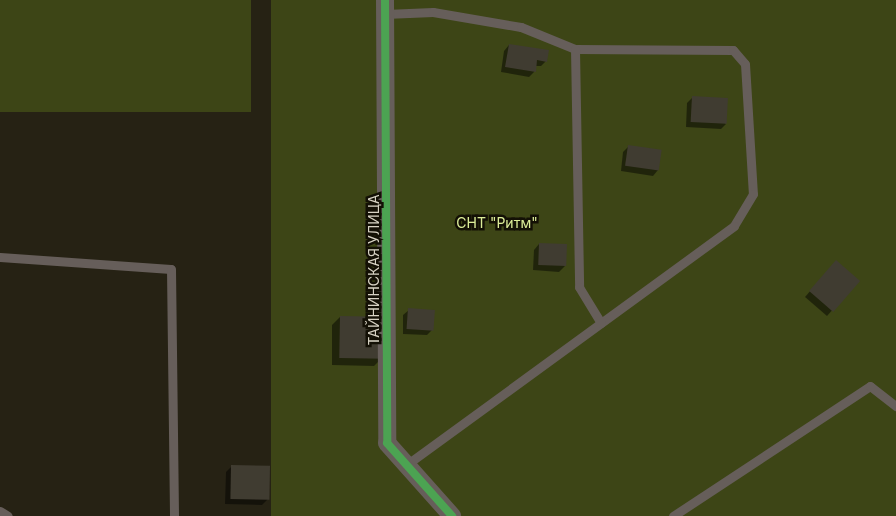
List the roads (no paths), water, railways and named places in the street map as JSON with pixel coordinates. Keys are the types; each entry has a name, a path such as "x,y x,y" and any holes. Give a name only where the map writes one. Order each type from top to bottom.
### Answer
{"street":[{"name":"ТАЙНИНСКАЯ УЛИЦА","path":"385,7 387,443 452,516"}],"lane":[{"path":"385,7 432,12 521,27 575,49 733,50 746,64 753,194 734,226 406,465"},
{"path":"575,49 579,287 601,323"},
{"path":"0,257 171,269 174,516"},
{"path":"673,516 870,386 896,406"},
{"path":"0,511 8,516"}],"park label":[{"name":"СНТ \"Ритм\"","path":"497,223"}]}
